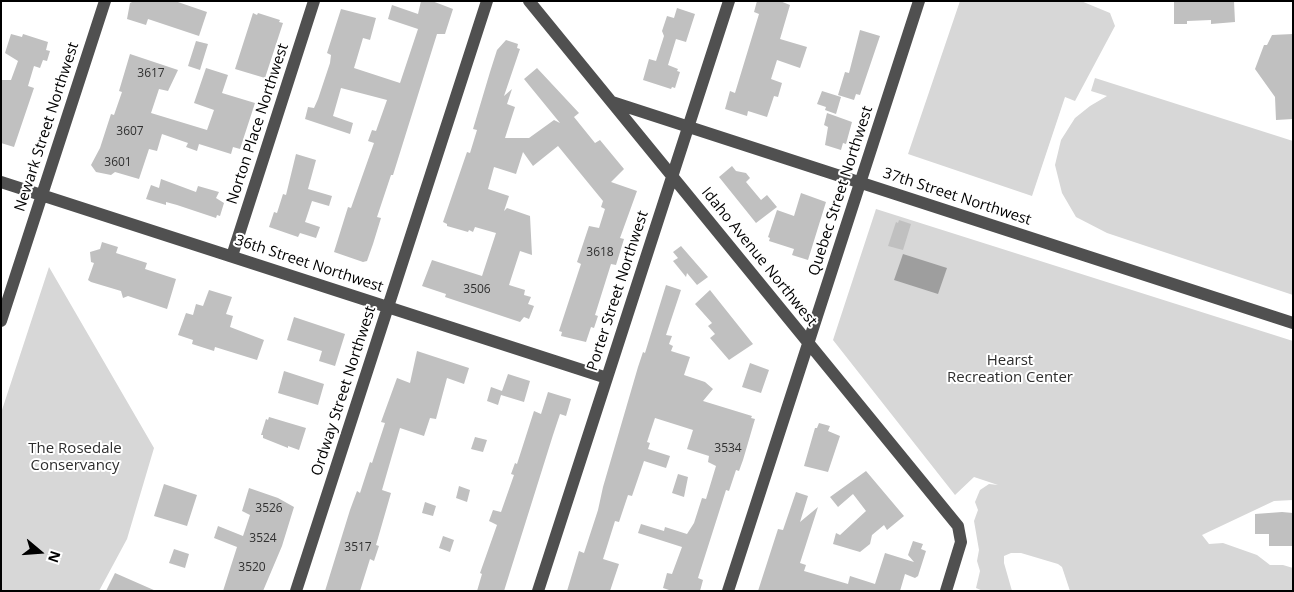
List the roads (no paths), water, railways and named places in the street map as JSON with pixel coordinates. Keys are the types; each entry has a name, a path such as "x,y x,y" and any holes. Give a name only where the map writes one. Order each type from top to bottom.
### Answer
{"street":[{"name":"Newark Street Northwest","path":"1,321 105,1"},
{"name":"Norton Place Northwest","path":"232,256 314,1"},
{"name":"Ordway Street Northwest","path":"296,591 487,1"},
{"name":"Idaho Avenue Northwest","path":"529,1 958,526 961,534 960,548 946,591"},
{"name":"Porter Street Northwest","path":"538,591 729,1"},
{"name":"Quebec Street Northwest","path":"728,591 919,1"},
{"name":"37th Street Northwest","path":"612,102 1293,323"},
{"name":"36th Street Northwest","path":"1,182 607,378"}],"park label":[{"name":"Hearst Recreation Center","path":"1010,370"},
{"name":"The Rosedale Conservancy","path":"75,458"}]}
